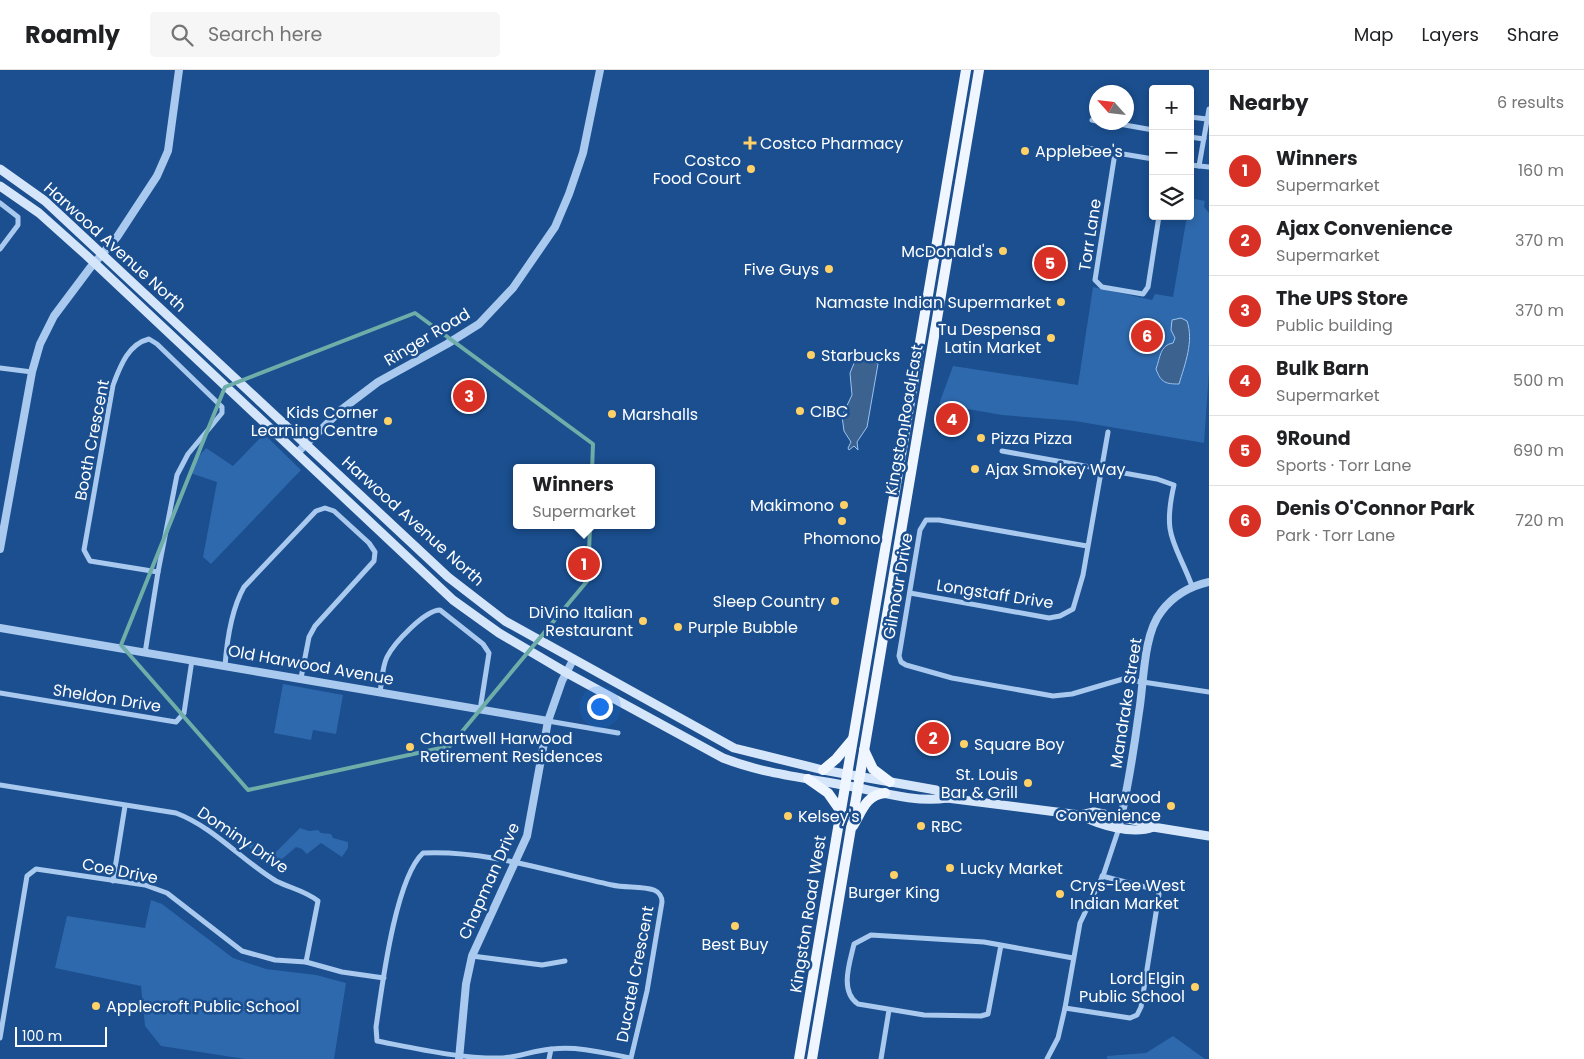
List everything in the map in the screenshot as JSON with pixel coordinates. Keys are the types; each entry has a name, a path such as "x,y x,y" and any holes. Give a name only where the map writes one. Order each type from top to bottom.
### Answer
{"main road":[{"name":"Kingston Road East","path":"847,774 966,70"},
{"name":"Kingston Road East","path":"859,776 979,70"},
{"name":"Harwood Avenue North","path":"0,169 45,201 307,443 448,577 505,621 734,748 847,774"},
{"name":"Harwood Avenue North","path":"0,186 39,213 94,263 453,600 499,633 567,673 723,758 748,768 808,780 934,800 947,798"},
{"path":"823,770 836,759 853,739"},
{"path":"864,750 873,769 890,782"},
{"path":"847,774 936,790 947,798 1080,815 1094,812 1147,823 1153,827 1209,836"},
{"name":"Kingston Road West","path":"799,1059 847,774"},
{"name":"Kingston Road West","path":"812,1059 859,776"},
{"path":"808,780 828,793 840,810"},
{"path":"850,831 867,801 877,794 885,792"},
{"path":"1080,815 1093,822 1119,827 1144,831 1153,827"}],"street":[{"path":"0,549 32,372 46,330 68,296 103,254 150,190 164,159 172,125 180,70"},
{"name":"Ringer Road","path":"297,453 341,410 378,382 447,344 478,324 513,288 555,227 570,194 583,153 600,70"},
{"path":"1199,166 1209,109"},
{"path":"1194,118 1207,120"},
{"path":"1134,127 1149,129"},
{"path":"1194,138 1204,139"},
{"path":"1087,148 1149,158"},
{"name":"Torr Lane","path":"1115,153 1095,280 1102,287 1142,294 1148,287 1159,220"},
{"path":"1194,165 1209,168"},
{"path":"0,203 18,218 18,225 0,249"},
{"name":"Booth Crescent","path":"145,653 158,572 177,475 188,454 222,413 222,407 157,344 149,339 136,344 121,362 113,385 84,550 90,561 158,572"},
{"path":"0,368 32,372"},
{"name":"Longstaff Drive","path":"910,594 1049,618 1060,616 1073,609 1076,602 1108,432"},
{"path":"1002,451 1102,468 1166,481 1174,485 1168,523 1169,531 1192,586"},
{"path":"225,666 233,614 237,600 244,587 316,511 325,508 334,511 369,543 375,552 374,561 315,626 309,637 301,678"},
{"name":"Gilmour Drive","path":"1087,546 939,520 926,520 920,530 899,656 901,662 952,678 1052,696 1072,694 1123,679 1209,692"},
{"name":"Mandrake Street","path":"1119,827 1150,635 1161,612 1192,586 1209,582"},
{"path":"380,692 387,658 393,648 426,614 434,610 440,610 483,644 489,652 480,710"},
{"name":"Old Harwood Avenue","path":"0,628 618,733"},
{"name":"Sheldon Drive","path":"0,692 176,722 184,713 192,660"},
{"name":"Chapman Drive","path":"460,1057 466,984 472,956 527,836 532,819 548,720 573,660"},
{"name":"Dominy Drive","path":"0,785 176,813 193,819 260,870 277,881 312,896 318,901 306,962"},
{"path":"113,881 125,806"},
{"path":"1047,1059 1058,1038 1066,1008 1080,923 1102,876 1119,827"},
{"path":"515,862 464,854 423,853 415,860 397,908 376,1027 377,1041 460,1057 504,1058 551,1048 582,1049 631,1058"},
{"name":"Ducatel Crescent","path":"515,862 614,886 655,890 661,896 661,913 647,991 631,1058"},
{"name":"Coe Drive","path":"0,1038 27,876 36,869 145,886 167,893 242,951 275,960 306,962 342,972 384,978"},
{"path":"1066,1008 1130,1018 1137,1015 1141,1007 1159,894 1157,890 1148,886 1102,876"},
{"path":"1001,945 988,1014 981,1016 924,1015 889,1010 858,1004 851,999 848,993 848,971 854,944 859,939 871,935 1001,945 1073,958"},
{"path":"472,956 542,965 565,961"},
{"path":"881,1059 889,1010"},
{"path":"549,1059 551,1048"}],"highlighted area":[{"path":"415,313 593,444 588,580 450,746 248,790 121,645 225,387"}],"shaded area":[{"path":"1194,199 1205,201 1204,207 1209,213 1209,371 1204,443 1075,421 1002,415 939,404 953,366 1078,385 1093,287 1152,300 1155,294 1173,297 1186,220 1194,220"},
{"path":"1181,318 1187,321 1189,329 1188,352 1179,384 1171,384 1162,380 1156,369 1163,349 1165,346 1173,343 1175,338 1171,330 1172,320"},
{"path":"866,354 878,364 867,427 857,442 858,450 854,446 849,450 851,442 844,431 842,416 852,395 850,373 857,356"},
{"path":"263,435 301,470 211,564 203,557 217,482 190,473 195,461 206,448 233,466"},
{"path":"283,684 343,695 336,734 313,730 311,740 274,733"},
{"path":"210,819 273,855 300,828 331,834 333,838 348,842 348,848 342,857 321,843 307,854 302,849 296,847 274,866"},
{"path":"151,900 162,904 233,958 266,969 316,975 346,983 334,1059 245,1059 161,1046 145,1026 141,986 55,968 67,916 145,928"},
{"path":"1173,1036 1205,1059 1107,1059 1107,1056 1146,1053"}],"place":[{"name":"Costco Pharmacy","path":"750,143"},
{"name":"Applebee's","path":"1025,151"},
{"name":"Costco Food Court","path":"751,169"},
{"name":"McDonald's","path":"1003,251"},
{"name":"9Round","path":"1050,263"},
{"name":"Five Guys","path":"829,269"},
{"name":"Namaste Indian Supermarket","path":"1061,302"},
{"name":"Denis O'Connor Park","path":"1147,336"},
{"name":"Tu Despensa Latin Market","path":"1051,338"},
{"name":"Starbucks","path":"811,355"},
{"name":"The UPS Store","path":"469,396"},
{"name":"CIBC","path":"800,411"},
{"name":"Marshalls","path":"612,414"},
{"name":"Bulk Barn","path":"952,419"},
{"name":"Kids Corner Learning Centre","path":"388,421"},
{"name":"Pizza Pizza","path":"981,438"},
{"name":"Ajax Smokey Way","path":"975,469"},
{"name":"Makimono","path":"844,505"},
{"name":"Phomono","path":"842,521"},
{"name":"Winners","path":"584,564"},
{"name":"Sleep Country","path":"835,601"},
{"name":"DiVino Italian Restaurant","path":"643,621"},
{"name":"Purple Bubble","path":"678,627"},
{"name":"Ajax Convenience","path":"933,738"},
{"name":"Square Boy","path":"964,744"},
{"name":"Chartwell Harwood Retirement Residences","path":"410,747"},
{"name":"St. Louis Bar & Grill","path":"1028,783"},
{"name":"Harwood Convenience","path":"1171,806"},
{"name":"Kelsey's","path":"788,816"},
{"name":"RBC","path":"921,826"},
{"name":"Lucky Market","path":"950,868"},
{"name":"Burger King","path":"894,875"},
{"name":"Crys-Lee West Indian Market","path":"1060,894"},
{"name":"Best Buy","path":"735,926"},
{"name":"Lord Elgin Public School","path":"1195,987"},
{"name":"Applecroft Public School","path":"96,1006"}]}
